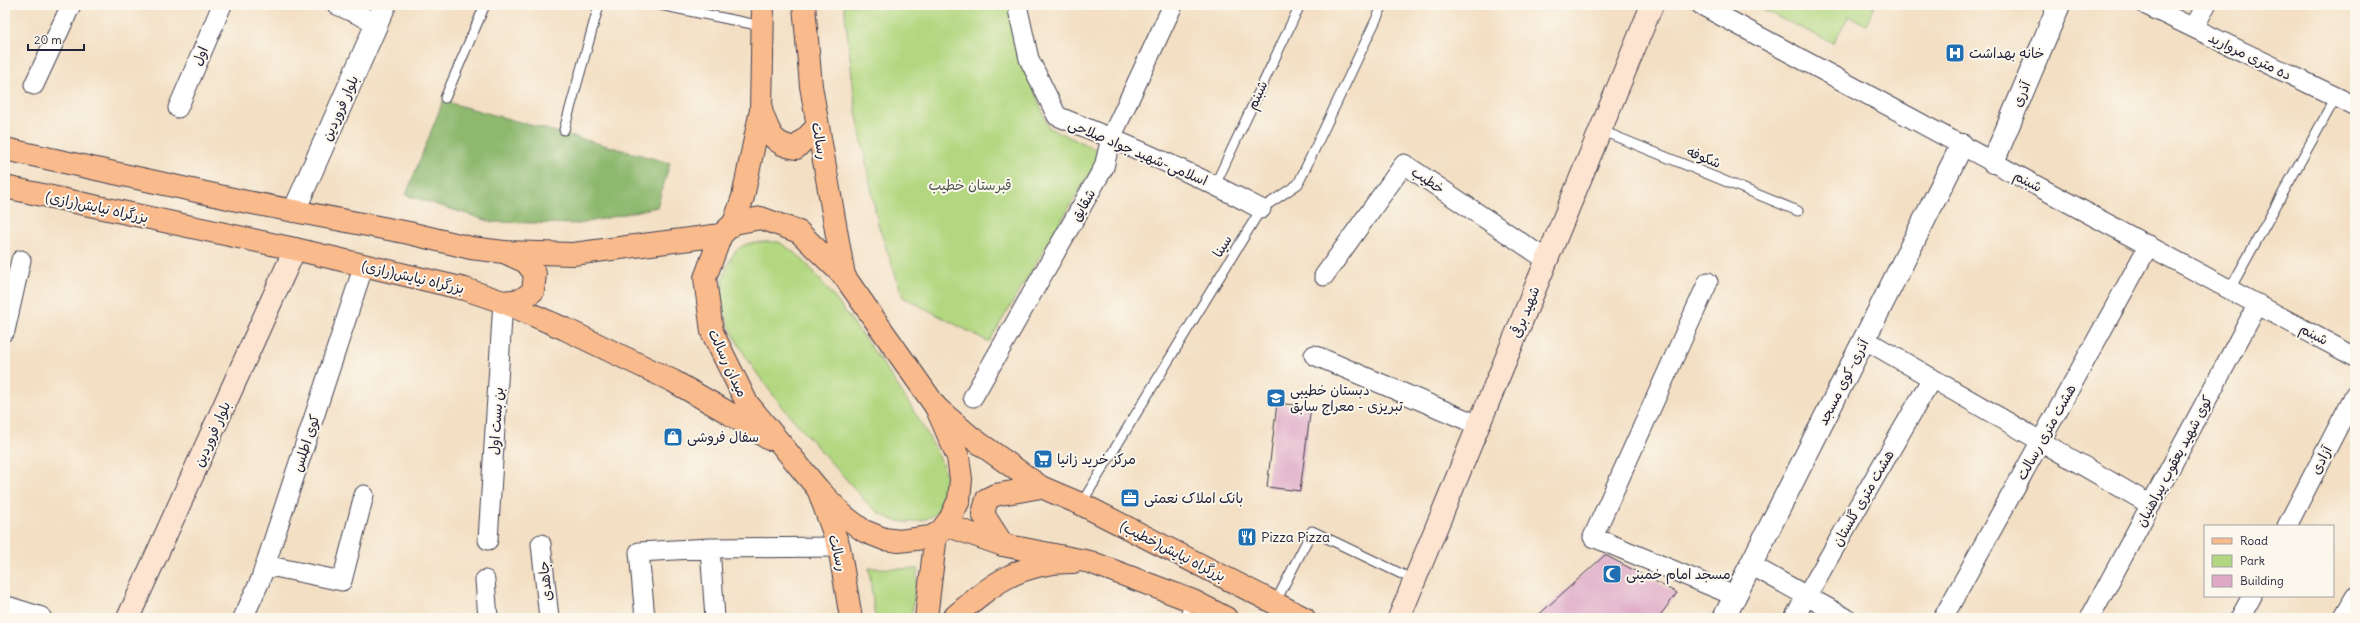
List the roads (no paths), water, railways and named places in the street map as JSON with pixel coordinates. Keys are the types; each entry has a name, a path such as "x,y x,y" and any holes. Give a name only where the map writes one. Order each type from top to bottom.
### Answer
{"main road":[{"name":"رسالت","path":"804,5 811,86 844,276"},
{"name":"شهید برقی","path":"1399,618 1600,130 1648,6"},
{"path":"728,228 743,196 761,110 763,15"},
{"path":"761,110 769,135 784,146 796,148 818,126"},
{"path":"5,149 294,211 409,233 471,248 504,252 573,254 728,228 760,218 799,232 844,276 936,407 958,457 961,479 959,500 941,530 926,618"},
{"name":"بزرگراه نیایش(رازی)","path":"5,187 364,265 465,289 503,302 565,329 674,381 727,412 790,453"},
{"name":"میدان رسالت","path":"728,228 704,278 712,332 747,403 790,453 818,489 844,516 864,531 877,536 899,541 917,540 941,530"},
{"name":"بلوار فروردین","path":"128,618 296,250"},
{"path":"503,302 521,300 533,291 535,274 526,262 504,252"},
{"name":"بزرگراه نیایش(خطیب)","path":"936,407 972,438 1041,487 1081,504 1304,618"},
{"path":"1003,545 983,514 988,500 995,495 1041,487"},
{"name":"رسالت","path":"818,489 839,547 851,618"},
{"path":"941,530 1003,545 1090,562 1188,610 1226,618"},
{"path":"953,618 985,590 1020,569 1056,562 1090,562"}],"street":[{"path":"34,85 71,5"},
{"name":"اول","path":"178,108 222,5"},
{"path":"337,5 381,14"},
{"name":"اسلامی-شهید جواد صلاحی","path":"1017,5 1029,59 1057,116 1111,138 1215,185 1261,209"},
{"name":"شقایق","path":"973,397 1104,167 1111,138 1173,5"},
{"name":"شبنم","path":"1702,5 2355,356"},
{"name":"آذری","path":"1993,162 2059,5"},
{"name":"ده متری مروارید","path":"2146,5 2355,106"},
{"path":"2194,28 2206,5"},
{"name":"بلوار فروردین","path":"294,211 381,14"},
{"name":"آذری-کوی مسجد","path":"1724,618 1962,145"},
{"name":"خطیب","path":"1324,276 1404,164 1547,260"},
{"name":"هشت متری رسالت","path":"1943,618 2149,245"},
{"path":"5,331 22,260"},
{"name":"کوی اطلس","path":"243,618 265,565 364,265"},
{"path":"1708,282 1594,537 1735,596"},
{"name":"بن بست اول","path":"488,540 503,302"},
{"name":"کوی شهید یعقوب پیراهنیان","path":"2090,618 2258,304"},
{"path":"1864,339 2150,506"},
{"path":"1314,355 1478,425"},
{"name":"هشت متری گلستان","path":"1794,618 1932,378"},
{"name":"آزادی","path":"2289,525 2355,394"},
{"path":"265,565 342,581 364,495"},
{"name":"جاهدی","path":"541,544 549,618"},
{"path":"645,618 639,552 710,548 839,547"},
{"path":"710,548 715,618"},
{"path":"1751,564 1846,618"},
{"path":"485,580 488,618"},
{"path":"2240,618 2251,597"},
{"path":"2343,618 2355,597"},
{"path":"6,611 40,618"}],"lane":[{"path":"445,98 485,5"},
{"path":"564,130 599,5"},
{"path":"660,5 763,15"},
{"name":"شبنم","path":"1215,185 1300,5"},
{"name":"سینا","path":"1081,504 1261,209 1298,184 1383,5"},
{"path":"2230,290 2336,97"},
{"name":"شکوفه","path":"1600,130 1798,211"},
{"path":"1275,603 1312,531 1414,580"}],"place":[{"name":"خانه بهداشت","path":"1955,53"},
{"name":"دبستان خطیبی تبریزی - معراج سابق","path":"1276,398"},
{"name":"سفال فروشی","path":"673,437"},
{"name":"مرکز خرید زانیا","path":"1043,459"},
{"name":"بانک املاک نعمتی","path":"1130,498"},
{"name":"Pizza Pizza","path":"1247,537"},
{"name":"مسجد امام خمینی","path":"1612,574"}],"park label":[{"name":"قبرستان خطیب","path":"970,185"}]}
